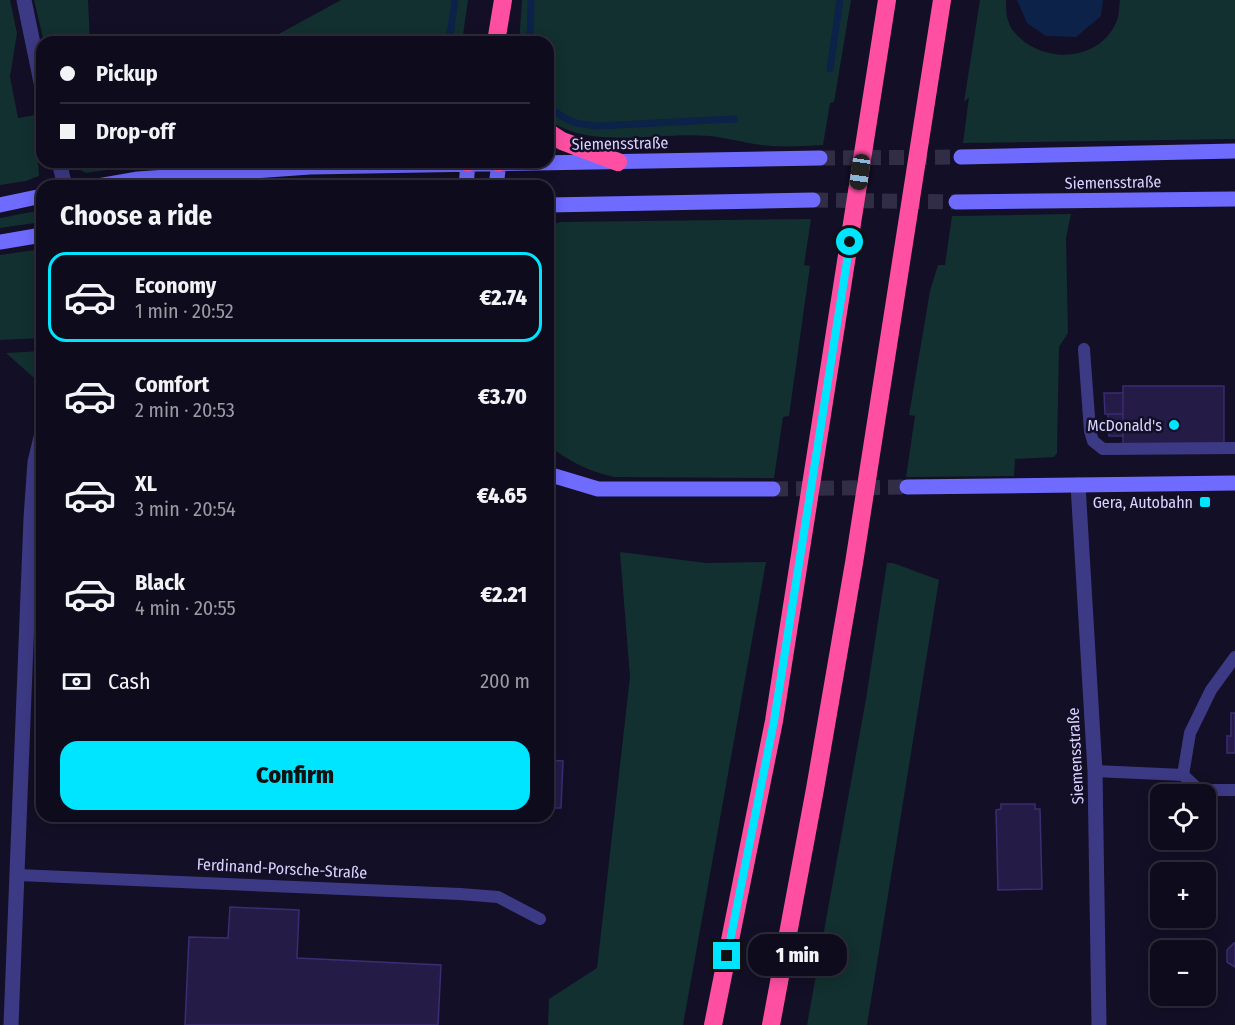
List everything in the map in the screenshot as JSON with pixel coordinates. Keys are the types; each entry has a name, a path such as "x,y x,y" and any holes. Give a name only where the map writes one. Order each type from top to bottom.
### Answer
{"highway":[{"path":"497,36 503,0"},
{"path":"713,1025 764,775 823,416 887,0"},
{"path":"771,1025 854,563 942,0"},
{"path":"500,23 501,36"},
{"path":"554,136 618,162"}],"main road":[{"name":"Siemensstraße","path":"961,157 1235,151"},
{"name":"Siemensstraße","path":"554,162 820,158"},
{"name":"Siemensstraße","path":"132,180 292,168"},
{"path":"0,205 36,197"},
{"name":"Siemensstraße","path":"956,202 1235,199"},
{"path":"554,205 813,200"},
{"path":"0,242 36,236"},
{"path":"554,477 598,489 773,489"},
{"path":"907,487 1235,483"}],"street":[{"path":"24,0 36,58"},
{"name":"Siemensstraße","path":"1078,485 1095,771 1099,1025"},
{"path":"11,1025 36,521"}],"lane":[{"path":"1084,349 1090,431 1093,441 1103,449 1235,448"},
{"path":"1183,775 1190,733 1211,690 1235,657"},
{"path":"1095,771 1183,775 1199,790 1235,790"},
{"name":"Ferdinand-Porsche-Straße","path":"18,875 498,897 540,919"}],"green space":[{"path":"0,0 10,0 17,33 10,77 18,118 35,115 36,168 38,168 39,176 26,181 0,185"},
{"path":"34,0 88,0 90,36 43,36"},
{"path":"341,0 468,0 463,36 275,36"},
{"path":"522,0 851,0 834,102 830,103 823,145 772,146 689,135 603,137 564,129 554,123 554,36 519,36"},
{"path":"980,0 1006,0 1006,12 1011,27 1031,46 1044,52 1072,54 1098,45 1108,35 1116,23 1120,0 1235,0 1235,139 963,143 969,97 964,102"},
{"path":"76,168 120,168 86,173"},
{"path":"36,211 36,223 0,228 0,218"},
{"path":"1071,214 1066,238 1068,333 1059,347 1057,453 1054,457 1015,459 1014,476 906,477 915,416 909,415 930,291 938,265 945,265 952,216"},
{"path":"811,219 804,265 810,266 789,416 783,417 774,478 614,477 579,465 554,449 554,224"},
{"path":"36,250 36,338 0,340 0,255"},
{"path":"36,351 36,380 6,353"},
{"path":"620,552 706,563 766,562 683,1025 548,1025 549,999 597,968 630,677"},
{"path":"887,563 893,563 939,580 867,1025 807,1025 866,699"}],"water":[{"path":"1017,0 1103,0 1101,16 1076,37 1046,36 1027,23"}],"building":[{"name":"McDonald's","path":"1123,386 1224,386 1224,445 1123,446"},
{"path":"1104,393 1123,393 1123,414 1105,414"},
{"path":"1108,414 1123,414 1123,436 1109,436"},
{"path":"1231,713 1235,713 1235,753 1227,753 1227,736 1231,736"},
{"path":"554,760 563,761 561,808 554,808"},
{"path":"1001,804 1035,804 1035,809 1040,809 1042,889 998,890 996,810 1001,809"},
{"path":"230,907 299,910 297,958 441,965 438,1025 185,1025 189,937 228,938"},
{"path":"1234,943 1235,967 1227,962 1227,950"}],"waterway":[{"path":"450,36 455,0"},
{"path":"530,36 531,0"},
{"path":"830,69 840,0"},
{"path":"554,110 570,121 597,126 734,119"}],"tunnel":[{"path":"820,158 961,157"},
{"path":"813,200 956,202"},
{"path":"773,489 907,487"}],"place":[{"name":"McDonald's","path":"1174,425"},
{"name":"Gera, Autobahn","path":"1205,502"}],"route":[{"path":"727,956 774,721 850,242"}]}
